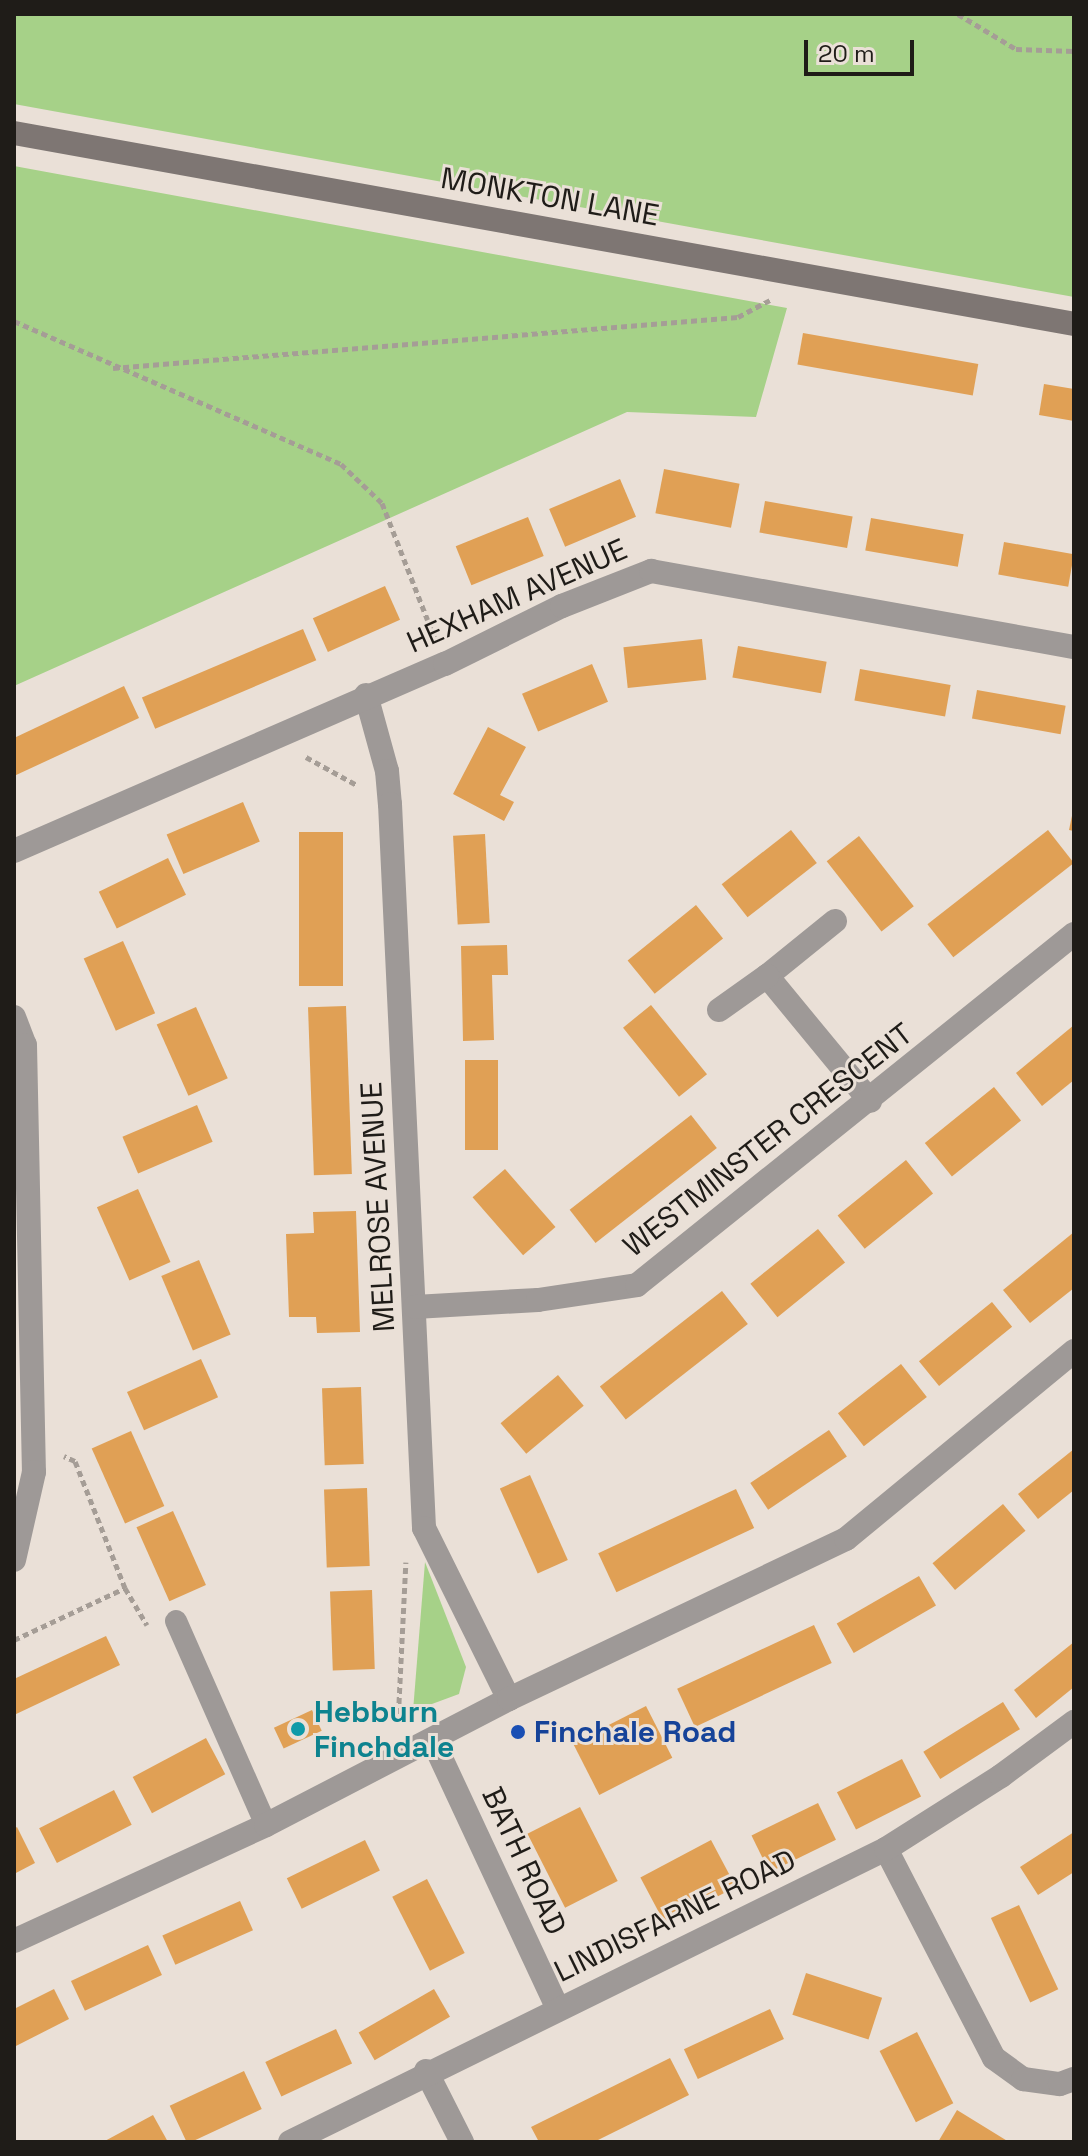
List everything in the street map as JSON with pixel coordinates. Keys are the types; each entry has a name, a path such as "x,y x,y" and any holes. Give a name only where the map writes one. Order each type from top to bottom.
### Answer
{"street":[{"name":"MONKTON LANE","path":"14,133 1074,324"},
{"name":"HEXHAM AVENUE","path":"14,851 366,695 445,664 562,606 651,571 1074,647"},
{"name":"MELROSE AVENUE","path":"366,695 387,771 390,804 424,1528 509,1699"},
{"path":"719,1010 835,921"},
{"name":"WESTMINSTER CRESCENT","path":"415,1307 538,1300 637,1285 870,1101 1074,934"},
{"path":"767,976 870,1101"},
{"path":"14,1017 25,1045 23,1286 34,1472 14,1560"},
{"path":"14,1941 266,1825 509,1699 846,1539 1074,1351"},
{"name":"LINDISFARNE ROAD","path":"290,2142 426,2071 886,1849 1001,1776 1074,1722"},
{"name":"BATH ROAD","path":"433,1741 558,2009"},
{"path":"886,1849 994,2058 1023,2079 1060,2084 1074,2079"},
{"path":"426,2071 462,2142"}],"lane":[{"path":"176,1621 266,1825"}],"path":[{"path":"958,14 1016,49 1074,51"},
{"path":"113,368 738,317 814,277"},
{"path":"14,321 113,368 341,464 382,503 445,664"},
{"path":"271,737 390,804"},
{"path":"14,1640 125,1588 75,1461 31,1440"},
{"path":"389,1763 399,1718 407,1537 424,1528"}],"green space":[{"path":"14,14 1074,14 1074,297 14,104"},
{"path":"14,166 787,308 756,417 627,412 14,686"},
{"path":"425,1562 466,1667 459,1694 413,1711"}],"building":[{"path":"803,333 978,364 973,395 797,365"},
{"path":"1044,384 1074,389 1074,421 1039,415"},
{"path":"664,469 740,484 731,528 655,513"},
{"path":"620,479 636,517 565,547 549,509"},
{"path":"765,501 853,516 847,548 759,533"},
{"path":"528,517 544,556 471,585 456,546"},
{"path":"871,518 964,534 958,567 865,550"},
{"path":"1004,542 1074,554 1068,587 998,574"},
{"path":"385,586 400,620 328,652 313,618"},
{"path":"303,629 316,660 155,729 142,697"},
{"path":"702,639 706,680 628,688 623,647"},
{"path":"738,646 827,662 821,693 732,678"},
{"path":"592,664 608,702 538,731 522,694"},
{"path":"860,669 951,685 945,716 854,701"},
{"path":"124,686 139,718 14,776 14,738"},
{"path":"977,690 1066,706 1061,734 972,719"},
{"path":"488,727 526,747 500,795 514,802 504,821 453,794"},
{"path":"243,802 260,842 183,874 167,834"},
{"path":"1074,811 1074,831 1069,830"},
{"path":"791,830 817,863 748,917 722,884"},
{"path":"1048,830 1074,863 953,957 927,924"},
{"path":"299,832 343,832 343,986 299,986"},
{"path":"485,834 490,923 458,925 453,836"},
{"path":"859,836 914,906 881,931 827,861"},
{"path":"168,858 186,895 117,929 99,892"},
{"path":"696,905 723,938 655,994 628,960"},
{"path":"123,941 155,1013 116,1031 84,958"},
{"path":"507,945 508,975 492,975 494,1040 463,1041 461,946"},
{"path":"651,1005 707,1074 679,1097 623,1028"},
{"path":"346,1006 352,1174 314,1175 308,1007"},
{"path":"196,1007 228,1078 188,1096 157,1024"},
{"path":"1074,1025 1074,1080 1042,1106 1016,1073"},
{"path":"465,1060 498,1060 498,1150 465,1150"},
{"path":"994,1087 1021,1120 952,1176 925,1143"},
{"path":"197,1105 213,1142 138,1173 122,1137"},
{"path":"691,1115 717,1148 596,1243 570,1210"},
{"path":"906,1160 933,1193 865,1249 838,1215"},
{"path":"505,1169 556,1227 523,1255 473,1197"},
{"path":"138,1189 171,1262 129,1280 97,1207"},
{"path":"356,1211 360,1332 317,1333 316,1317 289,1317 286,1234 314,1233 313,1212"},
{"path":"818,1229 845,1262 777,1317 750,1284"},
{"path":"1074,1232 1074,1288 1030,1323 1003,1290"},
{"path":"199,1260 231,1335 193,1351 161,1276"},
{"path":"722,1291 748,1324 626,1420 600,1386"},
{"path":"992,1302 1012,1327 939,1386 919,1361"},
{"path":"201,1359 218,1397 144,1430 127,1392"},
{"path":"901,1364 927,1397 864,1446 838,1413"},
{"path":"558,1375 584,1406 526,1454 501,1423"},
{"path":"361,1387 364,1464 325,1465 322,1388"},
{"path":"829,1430 847,1457 768,1510 750,1483"},
{"path":"131,1431 164,1506 125,1523 92,1448"},
{"path":"1074,1449 1074,1490 1038,1519 1018,1494"},
{"path":"530,1475 568,1560 538,1573 500,1488"},
{"path":"367,1488 370,1566 327,1567 324,1490"},
{"path":"736,1489 754,1528 616,1592 598,1553"},
{"path":"1003,1504 1025,1531 955,1590 933,1563"},
{"path":"173,1511 206,1585 169,1601 136,1527"},
{"path":"919,1576 936,1605 854,1653 837,1624"},
{"path":"372,1590 375,1669 333,1670 330,1591"},
{"path":"814,1625 832,1663 695,1727 677,1689"},
{"path":"106,1636 120,1665 14,1715 14,1679"},
{"path":"1074,1642 1074,1687 1036,1718 1014,1690"},
{"path":"1003,1702 1020,1729 940,1779 923,1752"},
{"path":"646,1706 672,1758 599,1795 573,1743"},
{"name":"Hebburn Finchdale","path":"312,1710 322,1731 284,1749 274,1728"},
{"path":"206,1738 225,1774 152,1813 133,1777"},
{"path":"902,1759 921,1796 856,1830 837,1792"},
{"path":"114,1790 132,1825 57,1863 39,1828"},
{"path":"818,1803 836,1840 769,1872 751,1835"},
{"path":"580,1807 618,1881 565,1908 527,1834"},
{"path":"17,1827 35,1863 14,1874 14,1829"},
{"path":"1074,1832 1074,1872 1038,1895 1020,1867"},
{"path":"365,1840 380,1871 302,1909 287,1878"},
{"path":"711,1840 736,1887 665,1924 640,1878"},
{"path":"427,1879 465,1953 430,1971 392,1897"},
{"path":"240,1901 253,1930 175,1965 162,1936"},
{"path":"1019,1905 1058,1989 1030,2002 991,1918"},
{"path":"148,1945 162,1975 85,2011 71,1981"},
{"path":"806,1973 882,1998 868,2040 792,2015"},
{"path":"54,1989 69,2019 14,2047 14,2009"},
{"path":"434,1989 450,2017 375,2060 359,2032"},
{"path":"770,2009 784,2039 698,2079 684,2049"},
{"path":"336,2029 352,2063 281,2096 265,2062"},
{"path":"917,2032 953,2103 916,2122 880,2051"},
{"path":"670,2058 689,2095 594,2142 539,2142 531,2127"},
{"path":"244,2071 262,2109 187,2142 170,2106"},
{"path":"957,2110 1009,2142 938,2142"},
{"path":"153,2115 168,2142 103,2142"}],"place":[{"name":"Hebburn Finchdale","path":"298,1729"},
{"name":"Finchale Road","path":"518,1732"}]}
